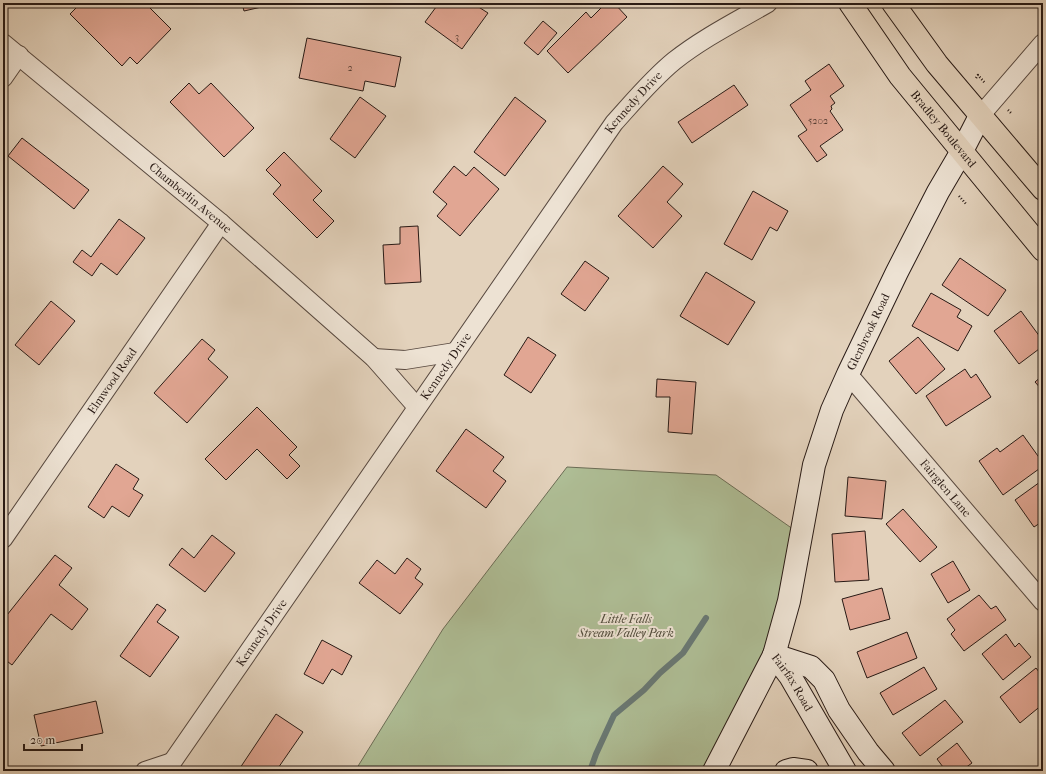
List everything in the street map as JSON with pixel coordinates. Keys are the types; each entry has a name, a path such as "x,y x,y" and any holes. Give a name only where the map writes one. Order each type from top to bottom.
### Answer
{"main road":[{"name":"Bradley Boulevard","path":"850,3 900,76 1043,250"},
{"path":"893,3 937,64 1043,189"}],"street":[{"name":"Kennedy Drive","path":"169,767 614,123 646,88 674,62 714,34 768,3"},
{"name":"Chamberlin Avenue","path":"3,42 221,223 374,358 417,407"},
{"name":"Glenbrook Road","path":"714,771 774,655 789,601 814,464 832,410 848,374 938,192 980,116 1043,43"},
{"path":"3,78 19,55"},
{"name":"Elmwood Road","path":"3,539 221,223"},
{"path":"374,358 405,360 455,352"},
{"name":"Fairglen Lane","path":"848,374 1043,602"},
{"name":"Fairfax Road","path":"774,655 790,676 846,771"},
{"name":"Fairfax Road","path":"774,655 811,667 824,680 840,710 868,752 884,771"},
{"path":"145,771 169,767"},
{"path":"786,771 793,769 807,771"}],"green space":[{"name":"Little Falls Stream Valley Park","path":"567,467 716,475 800,534 774,655 714,771 355,771 443,629"}],"building":[{"path":"81,3 113,3 115,5 117,3 145,3 171,29 137,64 130,57 122,66 70,14"},
{"path":"242,3 279,3 244,11"},
{"path":"439,3 479,3 477,6 488,13 462,49 425,22"},
{"path":"606,3 614,3 627,17 568,73 547,51 586,12 591,18"},
{"path":"543,21 557,33 538,55 524,43"},
{"path":"307,38 401,57 395,87 365,81 363,91 299,78"},
{"path":"829,64 844,86 830,96 835,103 831,106 832,109 830,111 843,130 820,146 827,155 817,162 798,136 807,130 790,105 811,90 805,81"},
{"path":"189,83 199,94 211,83 254,128 224,157 170,102"},
{"path":"734,85 748,105 692,143 678,122"},
{"path":"360,97 386,116 355,158 330,139"},
{"path":"515,97 546,121 505,176 474,152"},
{"path":"22,138 89,190 74,209 8,156"},
{"path":"284,152 322,191 313,200 334,221 317,238 273,194 281,185 266,170"},
{"path":"454,166 466,176 474,167 499,189 460,236 437,216 447,204 433,192"},
{"path":"663,166 683,184 667,202 682,216 653,248 618,216"},
{"path":"753,191 788,211 777,231 770,227 752,260 724,244"},
{"path":"119,219 145,238 117,275 101,263 92,276 73,262 82,250 91,257"},
{"path":"418,226 421,282 385,284 383,245 400,244 400,227"},
{"path":"960,258 1006,290 988,316 942,285"},
{"path":"585,261 609,278 585,311 561,294"},
{"path":"706,272 755,302 728,345 680,316"},
{"path":"931,293 961,310 957,317 972,326 958,351 912,326"},
{"path":"51,301 75,321 39,365 15,345"},
{"path":"1021,311 1043,341 1043,346 1019,364 994,331"},
{"path":"528,337 556,355 531,393 504,375"},
{"path":"918,337 945,369 916,394 889,361"},
{"path":"202,339 215,350 208,359 228,377 187,423 154,393"},
{"path":"965,369 971,378 976,374 991,397 946,426 926,396"},
{"path":"1043,375 1043,391 1035,382"},
{"path":"657,379 696,382 692,434 668,432 670,397 656,397"},
{"path":"257,407 297,447 289,455 300,466 287,479 257,449 226,480 205,459"},
{"path":"466,429 504,457 493,471 506,481 486,508 436,471"},
{"path":"1023,435 1043,463 1043,466 1003,495 979,461 997,448 1000,452"},
{"path":"116,464 139,479 133,489 143,495 129,517 112,506 104,518 88,507"},
{"path":"848,477 886,481 882,519 845,516"},
{"path":"1040,482 1043,486 1043,521 1034,527 1015,500"},
{"path":"903,509 937,547 920,562 886,524"},
{"path":"865,531 869,580 835,582 832,534"},
{"path":"212,535 235,553 205,592 169,565 182,548 194,558"},
{"path":"55,555 72,568 59,585 88,609 72,630 51,614 12,665 3,658 3,620"},
{"path":"407,558 421,569 415,578 423,584 400,614 359,583 377,560 395,574"},
{"path":"953,561 970,590 948,603 931,574"},
{"path":"882,588 890,619 850,630 842,599"},
{"path":"979,595 991,609 996,606 1006,620 964,651 951,634 955,630 947,619"},
{"path":"157,604 166,610 157,622 179,637 150,677 120,656"},
{"path":"907,632 917,658 867,678 857,652"},
{"path":"1006,634 1015,647 1019,643 1031,657 1003,680 982,654"},
{"path":"322,640 352,656 342,675 332,669 323,684 304,674"},
{"path":"924,667 937,689 893,715 880,693"},
{"path":"1036,668 1043,677 1043,704 1020,723 1000,697"},
{"path":"945,700 963,722 920,756 902,733"},
{"path":"96,701 103,733 41,746 34,715"},
{"path":"276,714 303,732 276,771 238,771"},
{"path":"957,743 972,763 961,771 946,771 937,759"}],"waterway":[{"path":"590,771 614,715 644,690 660,673 683,653 706,618"}]}
